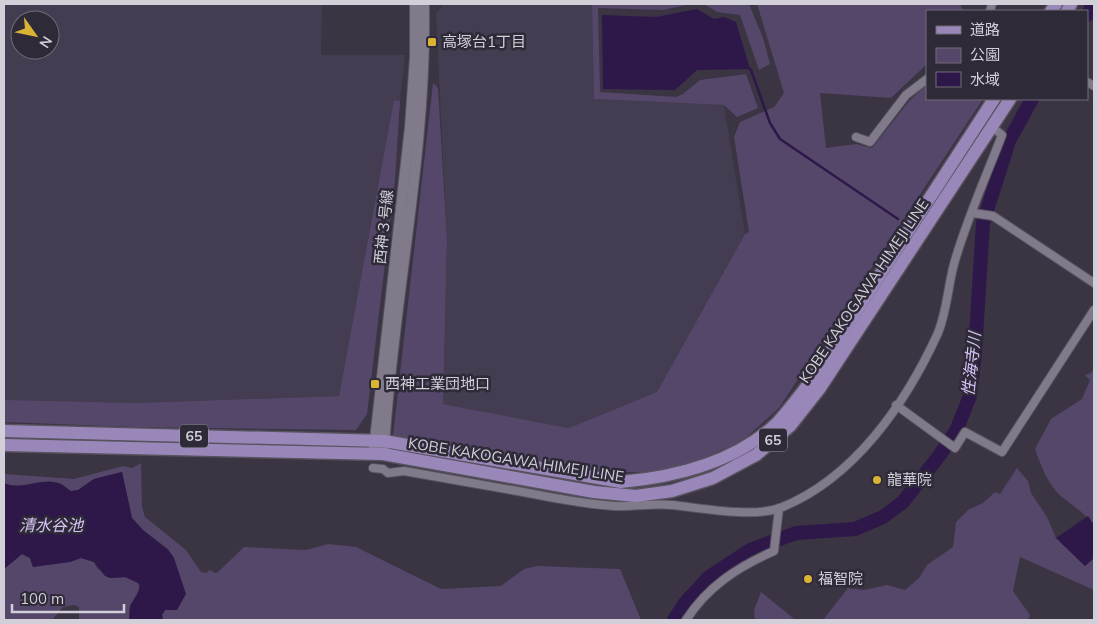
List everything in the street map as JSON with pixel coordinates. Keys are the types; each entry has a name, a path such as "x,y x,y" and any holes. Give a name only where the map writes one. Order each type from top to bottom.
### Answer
{"main road":[{"name":"KOBE KAKOGAWA HIMEJI LINE","path":"4,431 379,448 621,482 659,478 707,464 745,447 776,423 811,381 993,100"},
{"name":"KOBE KAKOGAWA HIMEJI LINE","path":"4,445 379,448 594,492 636,496 672,490 713,478 756,455 790,426 820,388 1009,100"}],"street":[{"name":"西神３号線","path":"379,448 410,127 415,57 415,4"},
{"name":"西神３号線","path":"379,448 420,128 425,58 424,4"},
{"path":"856,138 870,142 906,95 926,80"},
{"path":"373,468 383,469 388,473 404,471 560,499 613,506 671,505 728,511 759,511 779,508 845,468 869,443 924,362 939,330 954,265 976,213 1002,135 992,127"},
{"path":"976,213 993,216 1094,282"},
{"path":"896,405 955,448 965,432 1002,452 1094,310"},
{"path":"379,448 383,469"},
{"path":"686,620 706,593 727,575 774,551 779,508"}],"shaded area":[{"path":"4,4 322,4 321,55 405,55 400,101 394,101 339,396 134,403 4,402"},
{"path":"444,4 592,4 594,99 724,105 745,234 657,392 569,428 443,404 447,240 436,13"}],"green space":[{"path":"592,4 691,4 663,10 598,8 600,92 676,97 683,94 700,80 746,74 758,108 737,117 724,105 594,99"},
{"path":"704,4 749,4 763,38 770,64 759,70 740,15 717,12"},
{"path":"757,4 960,4 963,10 926,10 926,65 891,98 820,93 826,148 856,144 872,148 910,100 926,85 926,100 982,100 779,408 741,442 696,461 653,472 603,472 393,436 433,83 438,88 447,240 443,404 569,428 657,392 745,234 749,232 734,137 740,122 774,107 784,93"},
{"path":"394,100 400,101 395,180 367,414 356,430 133,427 4,422 4,400 134,403 339,396"},
{"path":"1094,368 1094,525 1053,487 1042,468 1035,449 1051,419 1082,399 1090,380 1085,375 1091,373"},
{"path":"141,463 142,507 145,517 186,550 201,572 206,573 210,570 215,573 218,572 244,547 306,550 328,544 356,547 441,589 501,586 524,569 537,566 620,569 641,620 163,620 162,615 165,610 175,610 182,589 174,558 168,549 143,530 132,518 122,472 94,479 78,490 70,492 62,485 54,482 18,485 4,483 4,474 74,479 123,466 132,468"},
{"path":"1017,468 1028,481 1031,493 1047,517 1056,538 1085,566 1094,558 1094,590 1020,557 1013,591 1030,615 1028,620 823,620 848,588 864,590 887,585 905,590 919,578 927,565 953,547 956,522 968,510 983,503 995,492 1000,494"},
{"path":"22,554 30,558 33,567 81,558 94,562 97,568 111,578 125,577 137,582 140,588 130,606 129,620 79,620 79,607 74,605 63,607 52,620 4,620 4,569"},
{"path":"761,592 794,620 755,620 754,610"}],"water":[{"path":"697,9 714,19 724,17 736,22 750,69 697,70 675,90 603,89 602,15 656,17"},
{"name":"清水谷池","path":"122,472 132,518 143,530 168,550 174,558 186,594 177,610 165,610 162,615 163,620 129,620 130,606 138,593 140,584 125,577 110,578 105,576 94,562 81,558 70,562 33,567 30,558 22,554 4,569 4,483 18,486 53,482 61,484 71,491 78,490 94,479"},
{"path":"1088,516 1094,525 1094,558 1085,566 1056,538"}],"waterway":[{"name":"性海寺川","path":"1088,13 1094,4"},
{"path":"747,67 751,70 770,123 780,139 898,219"},
{"name":"性海寺川","path":"674,620 685,603 709,577 750,550 796,533 855,529 883,517 903,502 939,456 956,431 970,396 975,352 983,223 1009,141 1031,100"}],"place":[{"name":"高塚台1丁目","path":"432,42"},
{"name":"西神工業団地口","path":"375,384"},
{"name":"龍華院","path":"877,480"},
{"name":"福智院","path":"808,579"}]}
